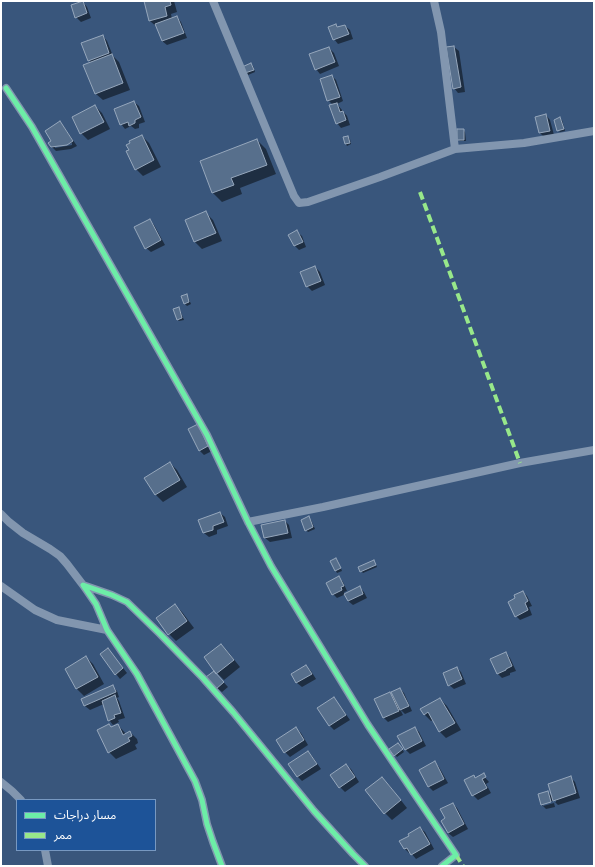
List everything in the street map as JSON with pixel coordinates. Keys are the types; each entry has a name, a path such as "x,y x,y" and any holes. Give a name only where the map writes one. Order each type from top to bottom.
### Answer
{"street":[{"path":"213,1 294,196 299,202 308,202 455,149 524,143 594,131"},
{"path":"434,1 440,32 455,149"},
{"path":"6,88 32,127 200,421 248,522 271,566 368,724 456,855 442,866"},
{"path":"248,522 324,507 520,463 594,450"},
{"path":"1,514 23,533 60,556 83,584 96,604 107,630 138,674 195,780 202,800 207,824 222,866"},
{"path":"83,584 127,602 160,634 203,678 233,712 314,811 365,866"},
{"path":"1,586 35,610 57,620 107,630"},
{"path":"1,782 20,799"},
{"path":"45,851 48,866"}],"building":[{"path":"83,1 87,13 75,18 71,5"},
{"path":"144,1 170,1 171,5 165,7 167,16 149,21"},
{"path":"177,16 184,33 162,41 155,24"},
{"path":"336,24 337,27 345,25 349,34 333,40 328,27"},
{"path":"103,35 109,53 88,61 81,43"},
{"path":"454,46 461,87 453,89 446,47"},
{"path":"329,47 335,62 315,70 309,54"},
{"path":"112,54 123,83 95,94 83,65"},
{"path":"251,63 254,70 245,73 242,67"},
{"path":"332,75 340,97 327,101 320,79"},
{"path":"134,101 141,117 129,126 128,122 120,125 114,109"},
{"path":"337,103 340,112 343,111 346,120 336,124 329,105"},
{"path":"95,105 104,122 80,134 72,117"},
{"path":"546,114 550,131 539,133 535,117"},
{"path":"560,117 564,129 557,131 554,120"},
{"path":"60,121 73,141 67,145 51,147 48,143 51,141 45,131"},
{"path":"457,129 464,129 464,140 457,140"},
{"path":"142,135 154,160 135,170 126,151 129,150 126,145 130,143 129,141"},
{"path":"348,136 350,143 345,144 343,137"},
{"path":"257,139 267,165 231,178 234,185 212,193 200,161"},
{"path":"206,211 216,233 194,242 185,220"},
{"path":"150,219 161,240 145,249 134,227"},
{"path":"297,230 303,242 294,246 288,235"},
{"path":"315,266 321,281 306,287 300,272"},
{"path":"187,294 189,302 184,304 181,296"},
{"path":"179,307 182,318 177,320 173,309"},
{"path":"198,424 208,446 199,451 188,429"},
{"path":"170,462 180,480 155,495 144,478"},
{"path":"220,512 224,522 213,526 213,530 203,533 198,520"},
{"path":"309,516 313,527 305,531 301,520"},
{"path":"285,520 288,533 264,538 261,525"},
{"path":"336,558 341,568 335,571 330,561"},
{"path":"374,560 376,565 360,572 358,567"},
{"path":"339,576 344,586 341,587 342,590 332,595 326,583"},
{"path":"360,586 363,594 348,601 344,594"},
{"path":"523,591 528,601 525,603 528,610 515,617 508,602 515,598 514,595"},
{"path":"175,604 187,621 168,635 156,618"},
{"path":"221,644 234,660 216,674 204,657"},
{"path":"108,648 123,668 115,675 100,654"},
{"path":"506,652 512,666 497,674 490,659"},
{"path":"86,656 98,677 76,689 65,669"},
{"path":"306,665 312,674 296,683 291,674"},
{"path":"457,667 462,679 448,686 443,673"},
{"path":"214,671 224,682 216,689 206,677"},
{"path":"113,685 116,692 84,706 81,699"},
{"path":"400,688 409,706 400,710 391,692"},
{"path":"390,692 399,711 383,718 374,699"},
{"path":"115,695 121,713 114,715 115,718 108,721 102,701"},
{"path":"334,697 346,715 329,726 317,708"},
{"path":"440,698 455,723 439,732 428,712 424,715 420,709"},
{"path":"109,724 111,727 118,724 123,735 130,731 132,736 128,738 130,741 108,753 97,730"},
{"path":"296,727 304,740 284,753 276,740"},
{"path":"415,727 422,741 405,750 397,736"},
{"path":"398,743 403,749 394,756 389,749"},
{"path":"308,751 317,764 297,777 288,764"},
{"path":"435,761 444,779 428,787 419,770"},
{"path":"346,764 355,777 339,788 330,775"},
{"path":"484,773 486,777 482,779 487,788 472,796 464,780 474,775 475,778"},
{"path":"571,776 576,793 553,801 548,784"},
{"path":"382,777 401,800 384,814 365,790"},
{"path":"548,791 551,802 541,805 538,794"},
{"path":"453,803 464,824 448,833 441,821 445,818 440,809"},
{"path":"420,827 430,844 411,855 407,848 404,849 399,841 409,836 408,834"}],"marked path":[{"path":"420,192 520,463"},
{"path":"456,855 463,866"}],"cycle path":[{"path":"6,88 32,127 207,435 248,522 271,566 368,725 456,855 442,866"},
{"path":"222,866 207,824 202,800 195,781 137,674 107,630 96,604 83,585 127,602 160,634 203,678 233,712 314,811 365,866"}]}
